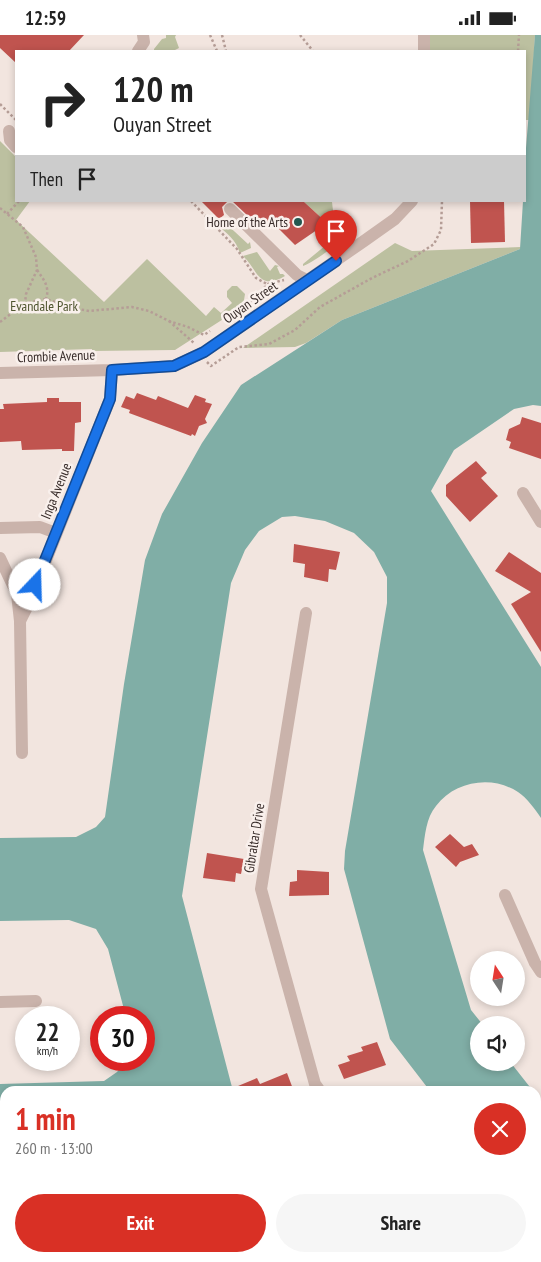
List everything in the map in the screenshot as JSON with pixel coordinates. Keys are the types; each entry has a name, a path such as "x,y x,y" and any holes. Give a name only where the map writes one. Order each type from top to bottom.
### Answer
{"street":[{"path":"139,50 143,45 143,35"},
{"path":"424,35 424,50"},
{"path":"8,130 10,140 15,146"},
{"name":"Ouyan Street","path":"112,370 174,366 201,353 302,278 395,219 411,202"},
{"path":"230,209 302,278"},
{"name":"Crombie Avenue","path":"0,373 112,370"},
{"name":"Inga Avenue","path":"20,621 29,603 110,399 112,370"},
{"path":"523,493 541,522"},
{"path":"0,528 40,527 56,533"},
{"name":"Inga Avenue","path":"0,559 17,594 20,621 22,753"},
{"name":"Gibraltar Drive","path":"306,613 261,889 316,1086"},
{"path":"505,895 535,963 541,972"},
{"path":"0,1003 36,1001"}],"path":[{"path":"210,35 217,50"},
{"path":"222,35 226,50"},
{"path":"300,35 312,50"},
{"path":"518,50 519,35"},
{"path":"0,104 15,119"},
{"path":"7,214 18,202"},
{"path":"192,202 237,249 256,278 268,284"},
{"path":"169,321 194,343 211,366 239,347 269,344 295,330 320,307 372,278 408,261 434,244 441,230 442,202"},
{"path":"0,208 23,227 36,257 37,271 26,294 25,303"},
{"path":"37,271 49,291 46,299"},
{"path":"238,314 268,284 302,278"},
{"path":"0,322 25,303 46,299 89,311 132,307 149,311 204,335 211,331"}],"green space":[{"path":"166,35 176,35 179,48 175,50 154,50 162,39 166,38"},
{"path":"418,35 535,35 530,120 526,120 526,50 419,50"},
{"name":"Evandale Park","path":"0,141 15,156 15,202 29,202 16,220 104,302 147,259 206,316 214,307 221,313 232,303 227,297 227,291 232,286 237,286 245,294 238,312 228,316 175,350 92,351 92,349 0,352"},
{"path":"304,202 332,202 334,219 339,216 343,218 349,230 328,251 303,266 337,236 327,223"},
{"path":"221,219 248,244 250,242 251,248 240,253 234,241 217,225 216,223"},
{"path":"395,243 412,251 521,247 342,320 306,343 295,347 243,348"},
{"path":"257,252 270,271 275,265 279,266 277,267 280,274 285,276 269,281 259,277 243,256"}],"water":[{"path":"535,35 541,35 541,406 533,405 514,409 454,450 431,491 541,667 541,818 525,797 518,792 497,784 486,782 474,783 453,791 436,806 426,827 423,850 471,1010 476,1016 470,1016 470,1071 517,1071 529,1086 426,1086 390,1039 344,869 345,851 387,603 387,577 374,552 354,533 325,521 295,516 282,517 259,531 245,550 231,583 182,896 232,1086 0,1086 0,1084 104,1081 118,1071 155,1071 155,1006 123,1006 108,949 96,929 69,920 0,921 0,838 76,837 96,827 105,817 124,684 145,560 162,514 202,443 241,385 342,320 520,249 523,202 526,202 526,148"}],"building":[{"path":"0,35 84,35 70,50 15,50 15,62 0,48"},
{"path":"202,202 227,202 222,207 224,215 219,219"},
{"name":"Home of the Arts","path":"233,202 304,202 327,223 295,245 270,220 262,229"},
{"path":"470,202 504,202 505,242 471,243"},
{"path":"137,393 156,400 158,396 188,408 195,395 206,399 205,402 212,404 205,419 207,423 199,426 195,436 192,434 191,436 129,413 130,410 121,407 126,396 134,399"},
{"path":"47,398 59,398 59,402 81,402 81,422 75,423 74,451 62,451 62,449 22,450 21,441 0,442 0,409 4,409 3,404 47,402"},
{"path":"522,417 541,423 541,459 509,448 511,442 506,440 509,429 520,424"},
{"path":"476,461 487,473 481,478 498,496 470,522 446,496 446,485"},
{"path":"294,544 340,552 336,570 329,569 328,582 304,577 305,564 293,562"},
{"path":"509,552 541,573 541,652 511,604 531,592 495,571"},
{"path":"450,834 464,847 472,844 479,855 460,862 456,867 435,847"},
{"path":"207,853 244,859 241,874 236,873 235,882 203,878"},
{"path":"297,870 329,872 329,895 289,896 290,882 297,881"},
{"path":"377,1042 386,1065 344,1079 338,1065 350,1061 347,1056 363,1051 361,1047"},
{"path":"287,1073 292,1086 238,1086 257,1078 260,1084"}],"place":[{"name":"Home of the Arts","path":"298,222"}],"route":[{"path":"35,585 110,399 112,370 174,366 204,352 336,261"}]}
